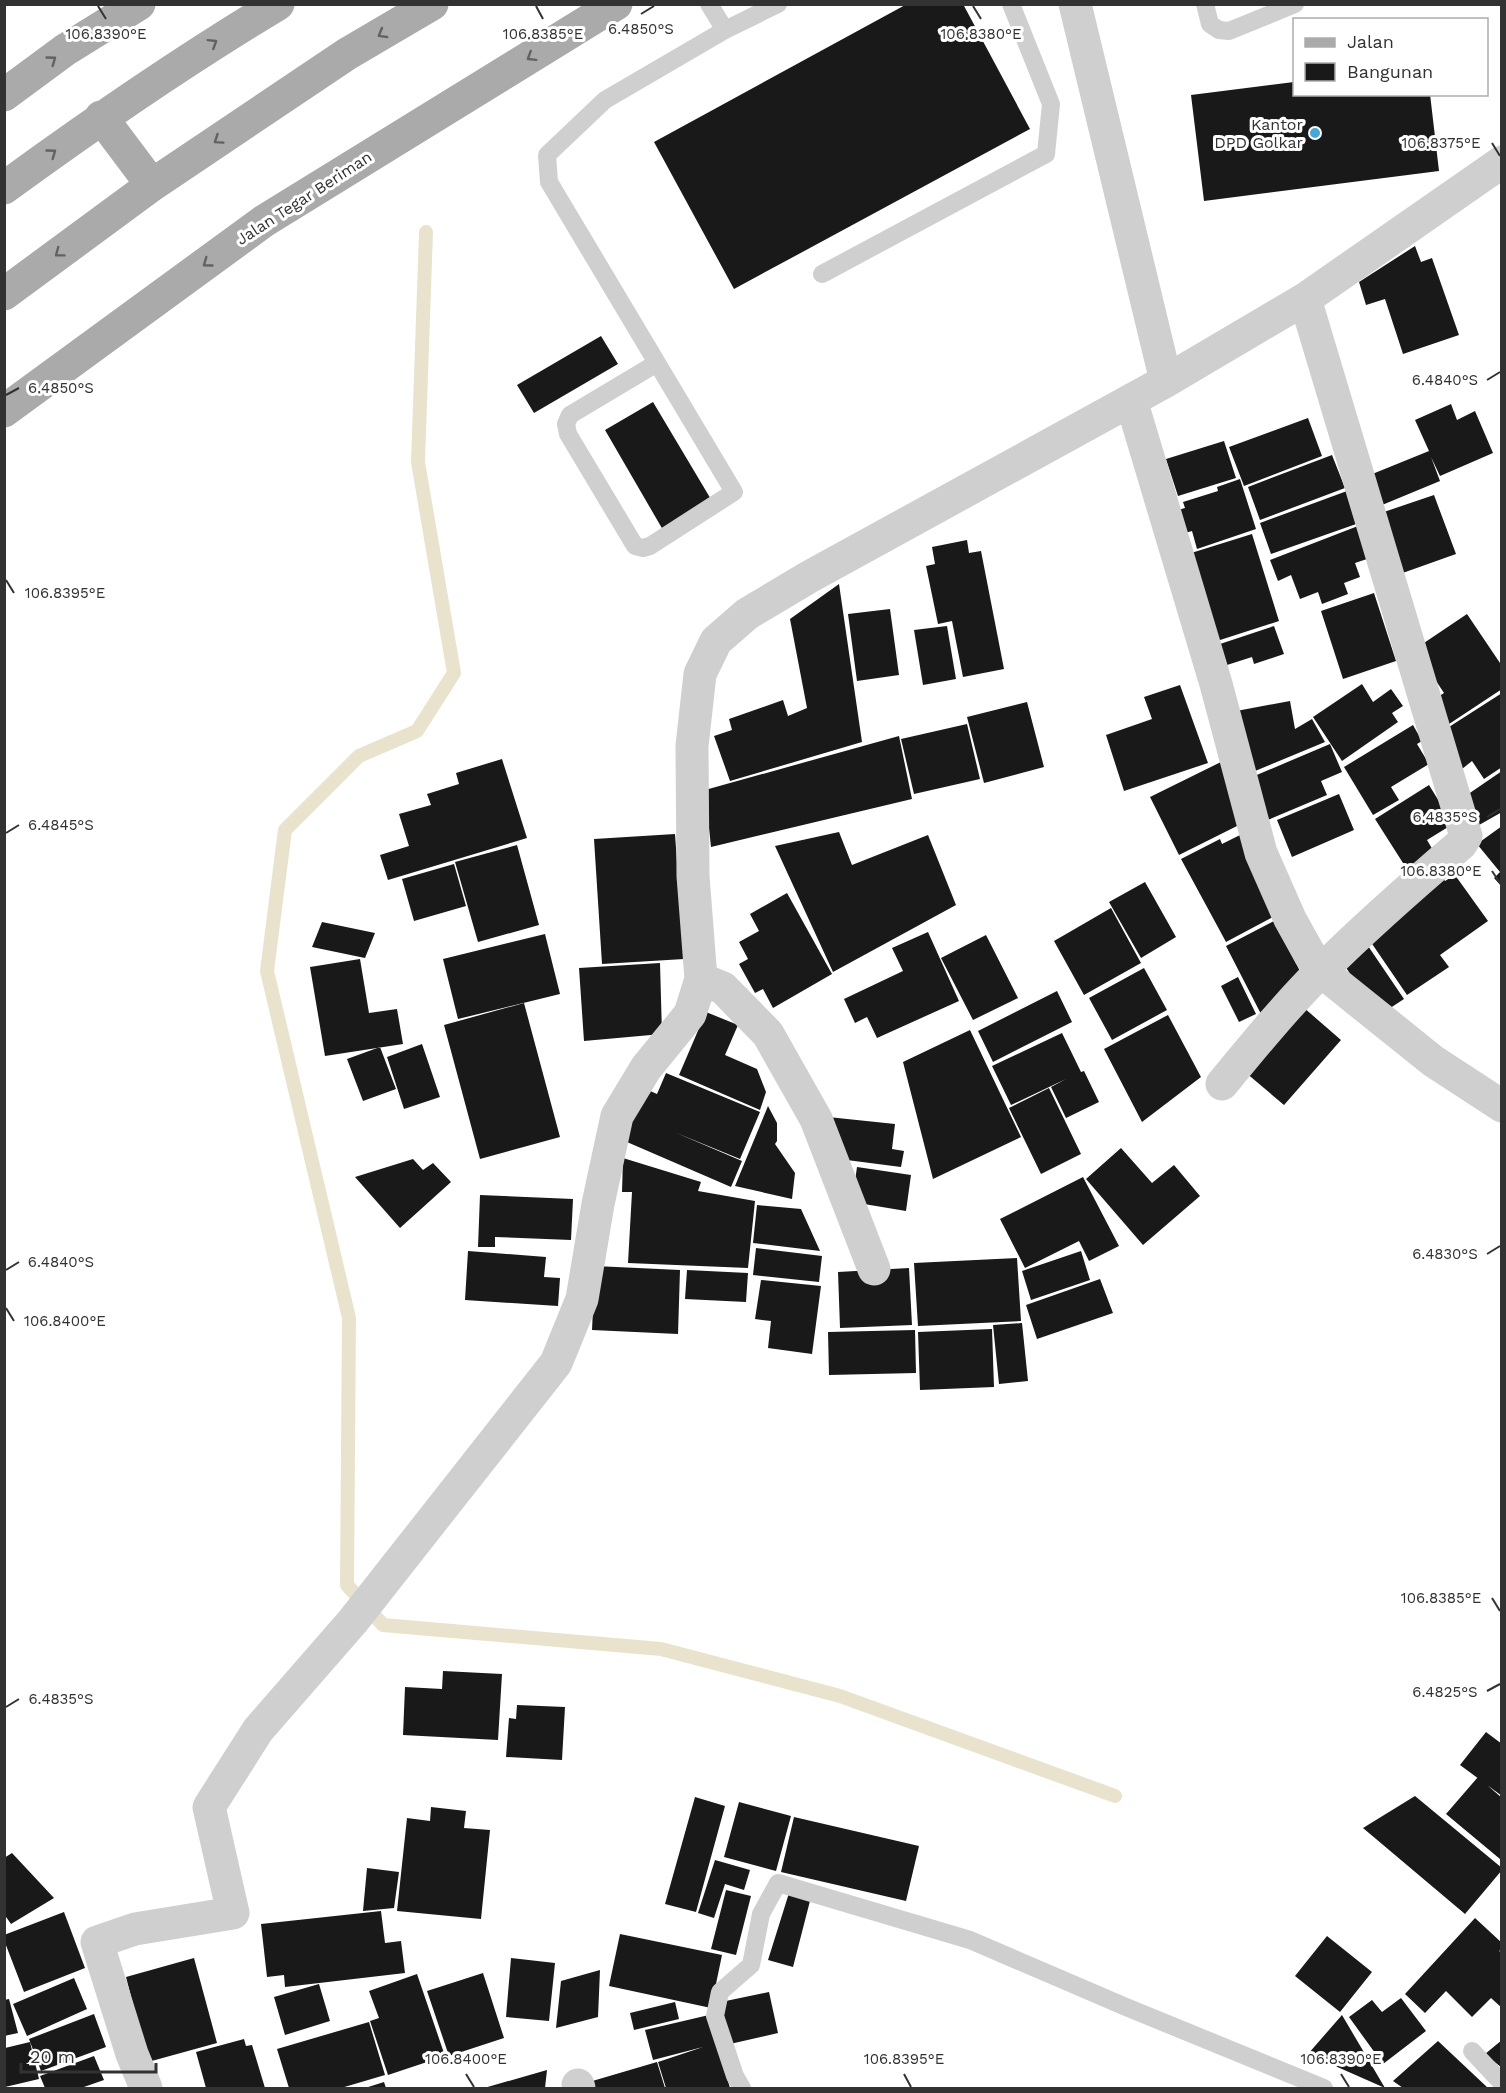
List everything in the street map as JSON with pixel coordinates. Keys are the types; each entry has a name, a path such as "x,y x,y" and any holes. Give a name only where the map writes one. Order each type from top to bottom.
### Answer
{"main road":[{"path":"4,95 65,50 139,4"},
{"path":"4,188 101,117 211,44 278,4"},
{"path":"4,294 152,185 347,54 432,4"},
{"name":"Jalan Tegar Beriman","path":"4,411 264,221 616,4"},
{"path":"101,117 152,185"}],"street":[{"path":"1075,4 1166,381"},
{"path":"146,2088 132,2054 97,1942 135,1929 233,1913 209,1807 258,1730 352,1621 556,1363 582,1299 598,1204 617,1116 646,1068 690,1014 701,979 693,876 692,746 700,674 716,641 747,614 1166,381 1305,298 1498,176"},
{"path":"1222,1084 1274,1021 1321,971 1393,902 1461,844 1466,836 1305,298"},
{"path":"1131,400 1216,684 1261,853 1290,919 1321,971 1433,1061 1502,1106"},
{"path":"701,979 723,988 768,1034 816,1119 874,1269"}],"lane":[{"path":"709,4 725,30"},
{"path":"657,363 570,415 566,424 568,434 635,546 643,548 650,546 734,492 549,182 547,155 605,100 725,30 778,4"},
{"path":"822,274 1046,154 1051,104 1011,4"},
{"path":"1205,4 1210,24 1219,30 1229,30 1295,4"},
{"path":"742,2088 735,2076 715,2016 720,1992 751,1965 761,1914 778,1883 970,1940 1324,2088"},
{"path":"1472,2051 1502,2084"}],"building":[{"path":"907,4 963,4 1030,129 734,289 654,142"},
{"name":"Kantor DPD Golkar","path":"1293,82 1293,96 1430,96 1439,171 1204,201 1191,95"},
{"path":"1415,246 1421,262 1432,258 1459,335 1403,354 1385,299 1366,305 1359,282"},
{"path":"601,336 618,364 534,413 517,385"},
{"path":"653,402 712,501 663,530 605,430"},
{"path":"1451,404 1457,420 1475,411 1493,453 1440,476 1431,457 1440,481 1370,510 1360,479 1429,451 1415,420"},
{"path":"1308,418 1322,456 1244,486 1229,447"},
{"path":"1224,441 1236,478 1178,496 1166,459"},
{"path":"1332,455 1345,488 1260,520 1248,487"},
{"path":"1240,479 1256,529 1197,549 1192,531 1182,534 1175,511 1185,508 1183,502 1218,491 1217,487"},
{"path":"1347,491 1359,523 1271,554 1260,523"},
{"path":"1434,495 1456,554 1397,575 1375,515"},
{"path":"1358,526 1370,558 1355,563 1360,577 1344,583 1348,594 1322,604 1318,592 1300,599 1291,575 1278,581 1270,560"},
{"path":"1252,534 1279,621 1217,641 1188,554"},
{"path":"967,540 969,553 981,551 1004,669 963,677 952,621 938,624 926,566 935,564 932,547"},
{"path":"839,584 862,742 730,781 714,736 732,730 729,719 783,700 788,716 807,708 790,619"},
{"path":"1374,593 1396,661 1343,679 1321,611"},
{"path":"890,609 899,675 857,681 848,614"},
{"path":"1467,614 1502,666 1502,689 1443,728 1427,704 1444,693 1415,649"},
{"path":"947,626 956,679 923,685 914,630"},
{"path":"1274,626 1284,654 1254,664 1252,657 1227,665 1220,644"},
{"path":"1362,684 1373,702 1391,689 1403,706 1392,713 1398,722 1342,761 1313,717"},
{"path":"1180,685 1208,763 1124,791 1106,735 1152,719 1144,697"},
{"path":"1502,693 1502,767 1484,779 1472,761 1462,769 1438,734"},
{"path":"1290,701 1295,729 1312,719 1325,742 1243,776 1231,712"},
{"path":"1027,702 1044,767 984,783 967,717"},
{"path":"967,724 980,779 914,794 901,739"},
{"path":"1413,725 1422,741 1417,744 1429,764 1391,787 1399,800 1373,815 1344,767"},
{"path":"899,736 912,799 711,847 705,790"},
{"path":"1330,744 1342,772 1321,781 1327,795 1263,822 1245,780"},
{"path":"502,759 527,838 388,880 380,855 409,846 399,814 431,805 427,794 459,784 456,773"},
{"path":"1225,760 1243,823 1179,855 1150,797"},
{"path":"1502,771 1502,812 1472,829 1461,799"},
{"path":"1429,785 1453,824 1427,840 1437,857 1410,874 1375,819"},
{"path":"1339,794 1354,830 1292,857 1277,820"},
{"path":"1502,826 1502,887 1494,878 1500,872 1477,844"},
{"path":"839,832 852,865 928,835 956,905 833,972 775,846"},
{"path":"1246,832 1273,917 1226,942 1181,859 1220,839 1222,844"},
{"path":"675,834 684,959 602,964 594,839"},
{"path":"517,845 539,925 478,942 455,862"},
{"path":"454,864 466,906 414,921 402,879"},
{"path":"1439,873 1445,881 1455,875 1488,921 1440,955 1449,967 1407,995 1366,935"},
{"path":"1145,882 1176,937 1141,958 1109,902"},
{"path":"787,893 832,974 773,1008 763,989 755,993 739,964 748,959 739,942 759,931 750,914"},
{"path":"1111,908 1141,963 1084,995 1054,941"},
{"path":"1274,921 1302,975 1261,1014 1226,946"},
{"path":"322,922 375,933 365,958 312,947"},
{"path":"928,932 959,1001 877,1038 867,1017 855,1023 844,999 903,971 892,948"},
{"path":"545,934 560,994 458,1019 443,959"},
{"path":"986,935 1018,998 973,1020 941,958"},
{"path":"1364,940 1404,999 1378,1016 1339,957"},
{"path":"360,959 369,1013 397,1009 403,1044 325,1056 310,967"},
{"path":"660,963 662,1034 584,1041 579,968"},
{"path":"1144,968 1167,1010 1112,1040 1089,998"},
{"path":"1238,977 1256,1014 1239,1022 1221,986"},
{"path":"1057,991 1072,1022 993,1062 978,1031"},
{"path":"524,1003 560,1137 480,1159 444,1025"},
{"path":"1303,1007 1341,1040 1284,1105 1245,1072"},
{"path":"706,1012 738,1025 725,1055 757,1069 766,1092 760,1110 679,1075"},
{"path":"1168,1015 1201,1077 1142,1122 1104,1049"},
{"path":"970,1030 1021,1137 933,1179 903,1062"},
{"path":"1062,1033 1099,1102 1066,1118 1051,1087 1066,1079 1011,1105 992,1066"},
{"path":"422,1044 440,1097 404,1109 387,1057"},
{"path":"380,1047 396,1089 363,1101 347,1059"},
{"path":"666,1073 760,1112 740,1159 674,1132 742,1161 731,1187 620,1139 639,1086 657,1094"},
{"path":"1049,1088 1081,1154 1041,1174 1009,1108"},
{"path":"768,1106 777,1123 775,1144 795,1173 792,1199 735,1186"},
{"path":"828,1117 895,1124 892,1149 904,1151 901,1167 839,1159"},
{"path":"1121,1148 1152,1183 1174,1165 1200,1196 1143,1245 1086,1179"},
{"path":"623,1158 701,1182 698,1191 755,1201 748,1268 628,1263 632,1192 622,1192"},
{"path":"413,1159 423,1170 433,1163 451,1182 400,1228 355,1177"},
{"path":"857,1167 911,1175 906,1211 852,1202"},
{"path":"1083,1177 1119,1246 1089,1261 1079,1241 1025,1268 1000,1219"},
{"path":"480,1195 573,1199 571,1240 495,1237 495,1247 478,1247"},
{"path":"757,1205 801,1209 820,1251 753,1243"},
{"path":"756,1248 822,1256 819,1282 753,1275"},
{"path":"468,1251 546,1257 544,1277 560,1278 558,1306 465,1300"},
{"path":"1081,1251 1090,1280 1031,1300 1022,1271"},
{"path":"1017,1258 1021,1321 918,1326 914,1263"},
{"path":"595,1266 680,1270 678,1334 592,1330"},
{"path":"909,1268 912,1325 840,1328 838,1272"},
{"path":"687,1270 748,1273 746,1302 685,1299"},
{"path":"1100,1279 1113,1313 1037,1339 1026,1305"},
{"path":"761,1280 821,1286 812,1354 768,1348 771,1321 755,1319"},
{"path":"1022,1323 1028,1381 999,1384 993,1325"},
{"path":"992,1329 994,1387 920,1390 918,1332"},
{"path":"915,1330 916,1373 829,1375 828,1332"},
{"path":"443,1671 502,1674 498,1740 403,1735 405,1687 442,1689"},
{"path":"517,1705 565,1707 562,1760 506,1757 509,1718 516,1719"},
{"path":"1486,1732 1502,1744 1502,1796 1460,1765"},
{"path":"1478,1777 1502,1798 1502,1857 1500,1859 1446,1814"},
{"path":"1415,1796 1502,1868 1465,1914 1363,1828"},
{"path":"695,1797 725,1806 696,1912 665,1904"},
{"path":"739,1802 791,1816 776,1871 724,1857"},
{"path":"431,1807 466,1811 464,1828 490,1830 481,1919 397,1911 407,1818 430,1821"},
{"path":"794,1817 919,1846 906,1901 781,1872"},
{"path":"12,1853 54,1898 11,1924 4,1914 4,1858"},
{"path":"715,1860 750,1870 744,1890 725,1884 714,1918 698,1913"},
{"path":"367,1868 399,1872 394,1908 363,1911"},
{"path":"726,1890 751,1896 736,1955 711,1949"},
{"path":"789,1893 811,1897 793,1967 768,1960"},
{"path":"381,1911 385,1943 401,1941 405,1973 285,1987 284,1975 267,1977 261,1924"},
{"path":"64,1912 85,1968 24,1992 4,1935"},
{"path":"1475,1918 1502,1943 1502,1949 1499,1951 1502,1953 1502,2008 1491,1998 1472,2017 1446,1991 1425,2013 1405,1994"},
{"path":"620,1934 722,1955 711,2008 609,1986"},
{"path":"1327,1936 1372,1972 1340,2012 1295,1976"},
{"path":"194,1958 217,2043 148,2062 126,1977"},
{"path":"511,1958 555,1963 549,2021 506,2017"},
{"path":"600,1970 598,2017 556,2028 561,1981"},
{"path":"483,1973 504,2038 449,2056 427,1991"},
{"path":"417,1974 445,2056 388,2075 370,2021 379,2018 369,1991"},
{"path":"74,1978 87,2009 27,2036 13,2004"},
{"path":"319,1984 330,2021 285,2035 274,1997"},
{"path":"769,1992 778,2033 730,2044 721,2002"},
{"path":"1401,1998 1426,2031 1383,2064 1349,2017 1372,2000 1382,2012"},
{"path":"9,1999 18,2033 4,2036 4,2000"},
{"path":"675,2002 679,2019 634,2030 630,2013"},
{"path":"94,2014 106,2047 41,2071 29,2039"},
{"path":"709,2015 730,2088 666,2088 658,2062 703,2047 653,2060 645,2030"},
{"path":"1342,2015 1385,2088 1308,2054"},
{"path":"369,2022 385,2075 341,2088 289,2088 277,2049"},
{"path":"244,2039 246,2046 252,2045 265,2088 206,2088 196,2052"},
{"path":"1502,2040 1502,2068 1485,2054"},
{"path":"1438,2041 1488,2088 1403,2088 1393,2081"},
{"path":"30,2042 39,2079 5,2087 5,2048"},
{"path":"94,2056 104,2080 81,2088 45,2088 40,2076"},
{"path":"657,2062 665,2088 591,2088 589,2082"},
{"path":"547,2070 545,2088 484,2088"},
{"path":"384,2082 386,2088 365,2088"}],"waterway":[{"path":"426,232 418,462 454,673 417,731 359,756 285,830 267,971 349,1318 347,1585 383,1625 661,1649 840,1696 1115,1796"}],"place":[{"name":"Kantor DPD Golkar","path":"1315,133"}]}
